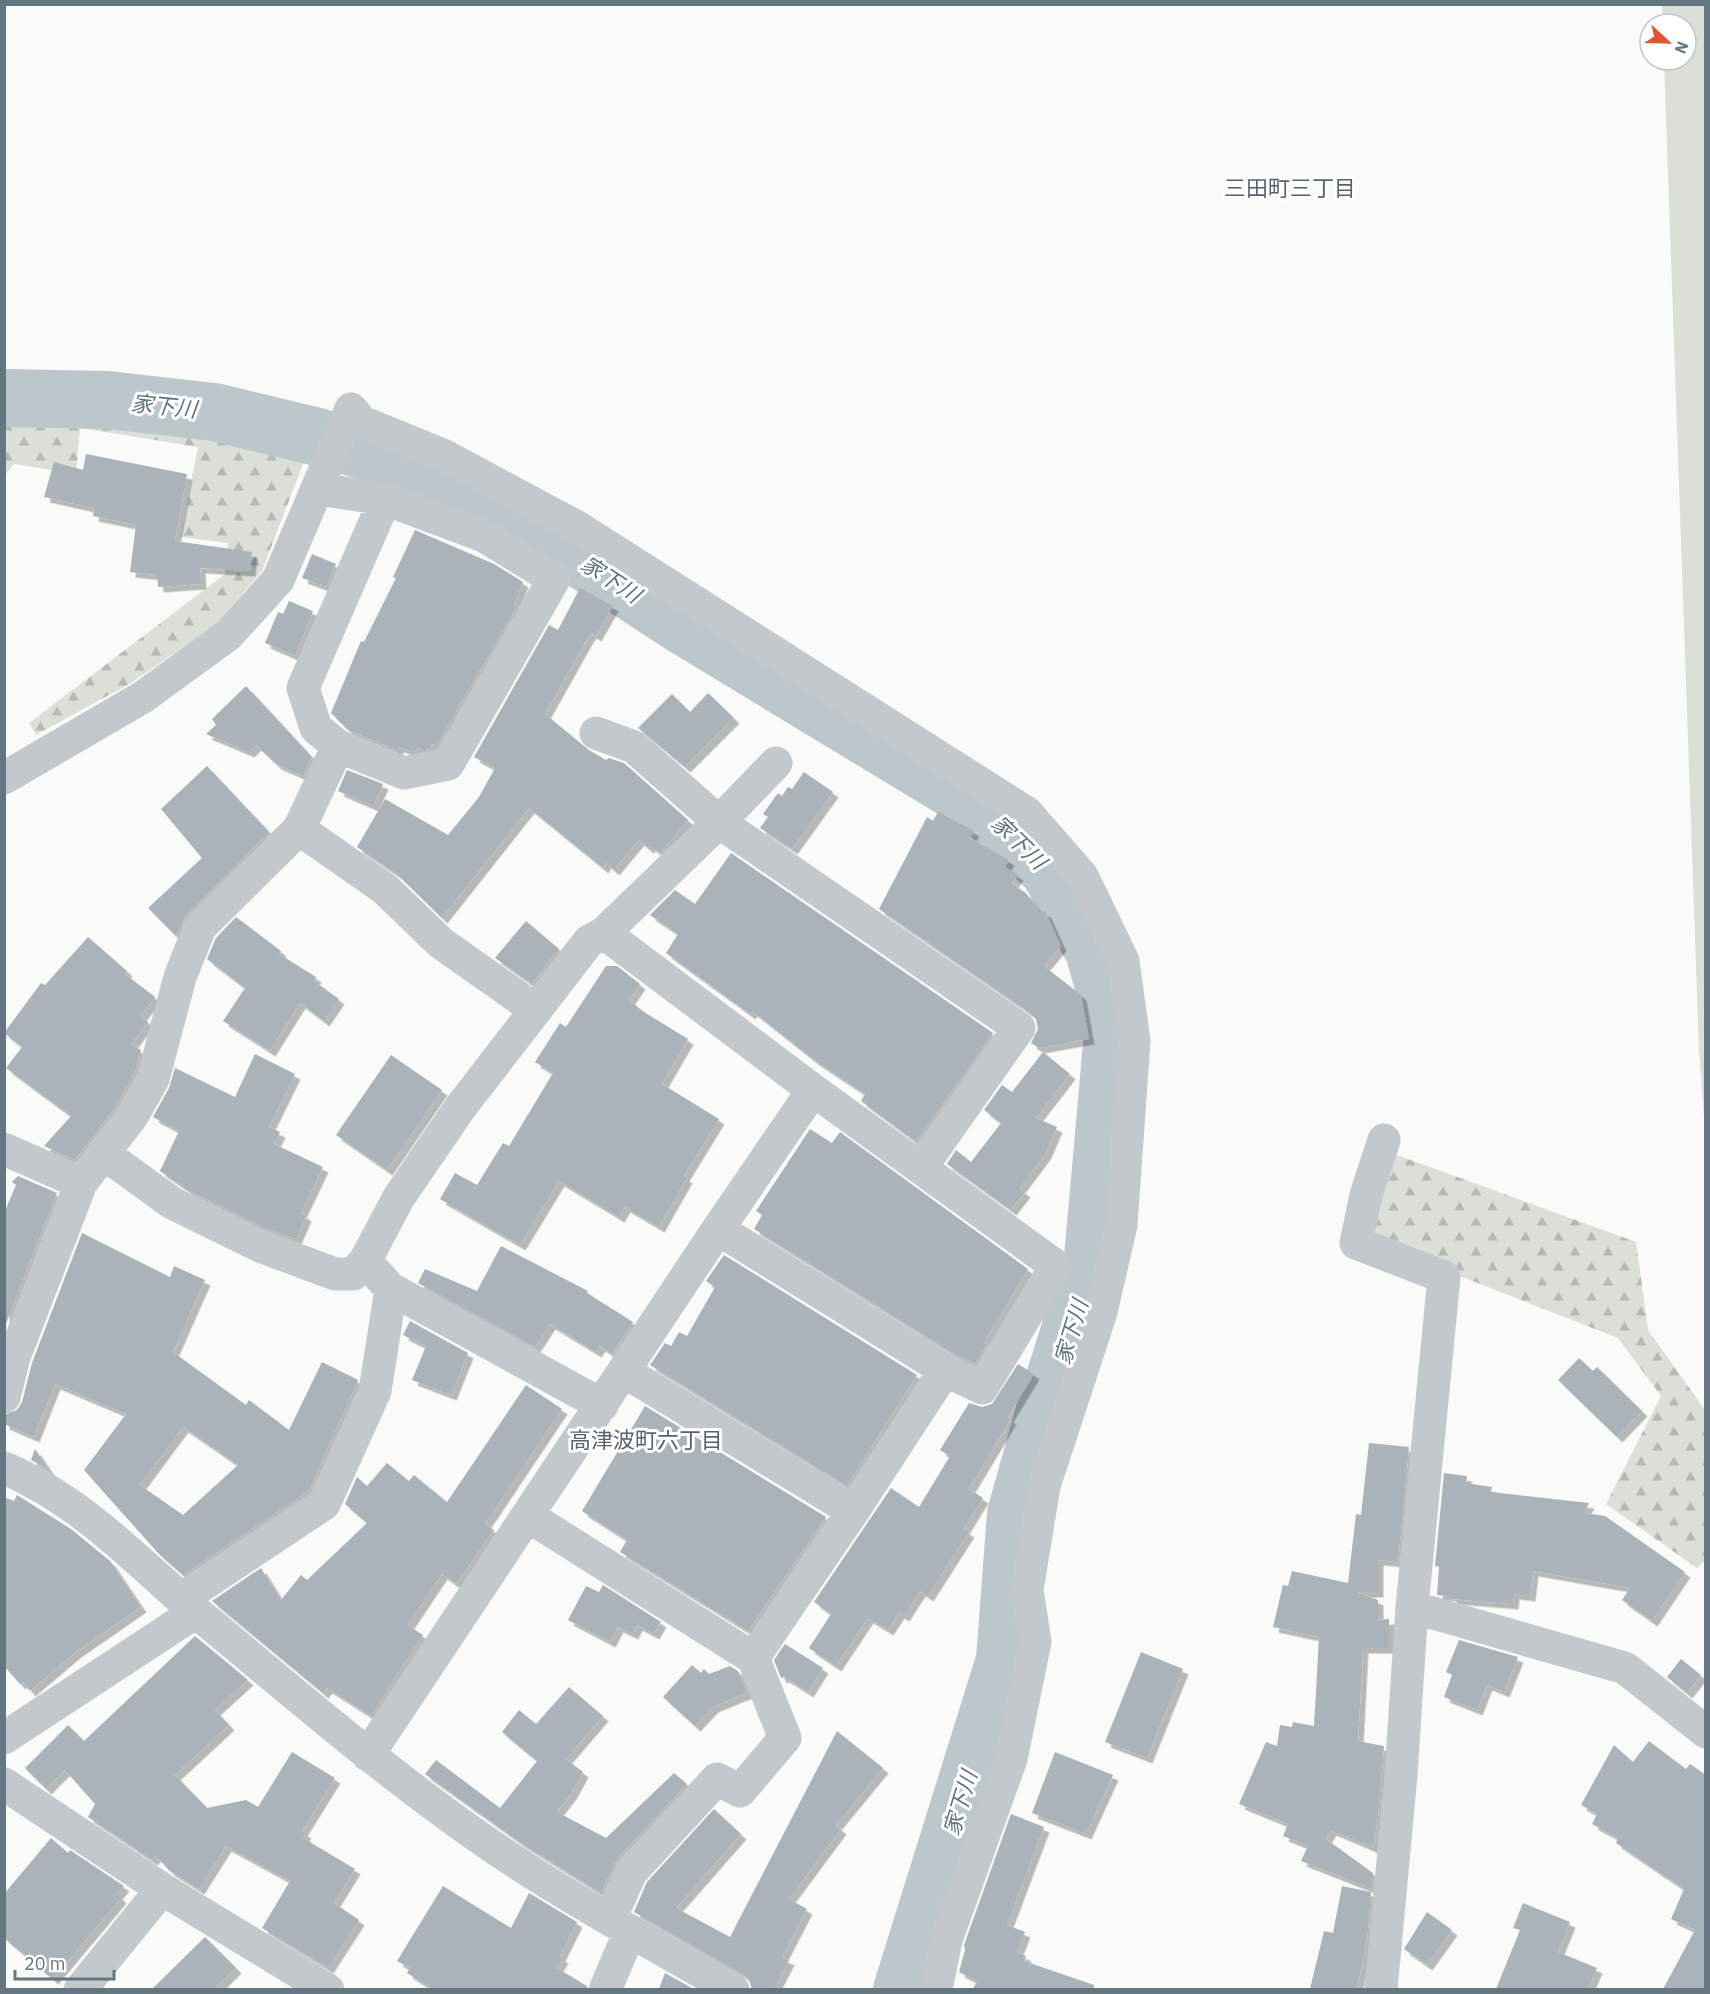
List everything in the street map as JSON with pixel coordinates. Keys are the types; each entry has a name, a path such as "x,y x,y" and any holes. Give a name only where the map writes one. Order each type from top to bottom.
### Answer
{"street":[{"path":"4,778 143,697 228,635 278,580 351,409 362,422 445,456 577,527 1027,813 1082,876 1123,961 1134,1041 1121,1225 1101,1312 1044,1486 1027,1590 1035,1642 1011,1759 946,1940 936,1989"},
{"path":"318,487 385,499 484,536 554,579 448,764 404,773 338,746 316,728 303,688 385,499"},
{"path":"596,733 634,747 720,822 1019,1028 922,1166"},
{"path":"4,1397 14,1357 81,1183 132,1116 153,1079 180,977 200,927 299,829 338,746"},
{"path":"103,1153 172,1203 260,1246 334,1274 353,1274 365,1261 399,1197 460,1107 589,941 604,933 720,822 776,763"},
{"path":"299,829 385,889 441,943 536,1010"},
{"path":"604,933 813,1090 922,1166 1056,1266 982,1388 945,1370 718,1229"},
{"path":"368,1755 813,1090"},
{"path":"1381,1989 1401,1775 1412,1607 1444,1277 1356,1243 1366,1195 1384,1140"},
{"path":"4,1149 81,1183"},
{"path":"365,1261 391,1289 602,1405"},
{"path":"4,1738 189,1605 324,1504 375,1391 391,1289"},
{"path":"753,1658 854,1511 945,1370"},
{"path":"625,1372 854,1511"},
{"path":"4,1468 32,1479 76,1507 368,1755 481,1839 620,1925 733,1989"},
{"path":"528,1516 753,1658 785,1738 740,1791 717,1779 631,1872 605,1989"},
{"path":"1412,1607 1625,1668 1706,1732"},
{"path":"4,1784 162,1889 328,1989"},
{"path":"80,1989 162,1889"}],"green space":[{"path":"1662,5 1706,5 1705,1131 1699,1050 1664,72 1698,72 1698,12 1662,12"},
{"path":"5,408 20,408 32,415 112,418 214,431 308,451 262,571 215,625 131,683 36,735 29,723 225,574 228,543 181,537 198,447 80,428 76,474 14,464 5,475"},
{"path":"1397,1155 1636,1242 1648,1330 1705,1410 1706,1559 1697,1568 1606,1504 1661,1396 1618,1338 1368,1240 1379,1174"}],"building":[{"path":"86,454 187,474 175,541 252,552 250,571 200,568 201,584 158,587 157,575 130,572 136,525 93,516 94,508 44,497 54,462 83,470"},
{"path":"415,530 494,564 523,582 514,605 517,606 437,745 432,744 430,749 424,750 418,747 412,752 399,747 397,750 348,730 331,713 361,641 364,642 396,578 393,577"},
{"path":"312,554 336,564 326,587 302,578"},
{"path":"580,588 613,606 596,636 591,633 587,639 545,714 589,750 606,760 609,758 624,763 688,820 660,853 650,846 648,848 639,840 614,870 606,863 603,868 529,808 442,918 398,875 357,847 385,799 448,835 479,797 495,768 474,757 549,625 558,630"},
{"path":"289,601 313,611 295,656 265,643 278,612 283,614"},
{"path":"246,686 312,757 303,776 276,764 256,745 249,752 206,734 216,725 212,719"},
{"path":"708,693 734,718 685,767 638,728 672,694 690,712"},
{"path":"207,766 269,832 187,914 176,936 148,908 202,858 161,809"},
{"path":"347,770 383,784 373,806 338,791"},
{"path":"804,772 833,792 792,849 760,828 768,817 763,814 778,793 782,796 788,787 792,789"},
{"path":"938,812 974,831 970,838 1009,860 1005,867 1018,875 1012,884 1026,893 1040,913 1045,911 1061,946 1044,966 1081,995 1089,1039 1039,1048 1031,1043 1038,1029 1036,1019 1030,1013 879,909 927,817 933,821"},
{"path":"731,853 993,1033 916,1142 861,1101 865,1094 814,1060 752,1011 750,1014 666,953 678,934 650,915 675,890 695,904"},
{"path":"236,917 281,951 279,954 316,977 314,981 339,999 324,1021 300,1003 270,1051 223,1021 245,988 207,959 216,938"},
{"path":"526,921 559,949 532,984 495,958"},
{"path":"88,937 127,971 125,974 155,997 141,1016 148,1022 131,1045 141,1050 135,1072 116,1106 75,1160 44,1146 71,1116 6,1068 22,1047 4,1033 41,983 45,985"},
{"path":"606,966 617,966 640,984 629,1000 688,1039 662,1084 719,1119 684,1176 687,1178 659,1227 625,1207 619,1217 559,1181 520,1245 440,1199 455,1173 477,1185 503,1143 509,1146 553,1073 535,1062 560,1023 566,1027"},
{"path":"1043,1052 1070,1074 1036,1118 1057,1127 1046,1153 1020,1188 1025,1192 1011,1210 947,1164 956,1150 971,1162 1001,1123 984,1110 1002,1085 1012,1092"},
{"path":"255,1054 295,1074 269,1127 280,1132 274,1144 323,1167 301,1213 306,1216 296,1239 267,1229 188,1190 160,1171 179,1131 153,1117 169,1088 175,1068 235,1097"},
{"path":"391,1055 442,1090 387,1170 336,1135"},
{"path":"810,1129 832,1143 840,1132 1028,1269 984,1343 987,1344 975,1364 954,1354 754,1229 762,1215 756,1211"},
{"path":"18,1176 57,1193 4,1329 4,1213 16,1185 12,1182"},
{"path":"82,1233 170,1277 174,1266 205,1280 173,1352 246,1405 249,1400 289,1430 322,1362 358,1380 309,1491 183,1575 159,1554 84,1470 126,1414 55,1384 34,1437 4,1424 4,1415 17,1410 22,1402 32,1363","holes":["183,1427 238,1465 183,1515 140,1485"]},
{"path":"501,1246 588,1291 587,1293 633,1322 612,1354 600,1346 596,1352 550,1324 535,1347 418,1283 425,1269 477,1291"},
{"path":"724,1255 917,1375 847,1486 650,1365 665,1343 671,1346 679,1332 687,1336 715,1287 706,1281"},
{"path":"410,1321 468,1353 451,1395 412,1380 426,1346 403,1335"},
{"path":"1579,1358 1593,1371 1597,1367 1642,1411 1617,1437 1558,1380"},
{"path":"1018,1364 1034,1374 1008,1417 1011,1419 969,1489 983,1498 964,1529 969,1532 928,1596 920,1591 904,1616 899,1613 888,1630 868,1618 836,1666 809,1648 831,1614 814,1602 891,1488 919,1507 950,1456 940,1450 969,1403 982,1407 992,1404"},
{"path":"526,1385 562,1409 485,1524 494,1530 456,1584 442,1574 408,1625 423,1635 371,1716 327,1688 323,1693 212,1601 261,1568 281,1600 301,1575 307,1580 367,1523 345,1504 357,1477 367,1486 387,1463 409,1481 414,1475 447,1502"},
{"path":"645,1406 826,1517 748,1631 620,1552 627,1540 582,1511"},
{"path":"1369,1443 1409,1447 1398,1562 1378,1560 1378,1592 1357,1592 1378,1600 1378,1620 1389,1619 1389,1648 1363,1648 1358,1741 1384,1746 1378,1816 1373,1848 1331,1830 1326,1839 1373,1873 1372,1889 1301,1861 1308,1846 1283,1836 1288,1824 1239,1804 1266,1742 1277,1746 1280,1725 1292,1727 1293,1722 1314,1726 1319,1637 1273,1627 1283,1585 1288,1586 1292,1571 1348,1583 1356,1514 1361,1515"},
{"path":"35,1449 49,1470 31,1460"},
{"path":"1444,1473 1467,1476 1466,1483 1492,1487 1491,1492 1589,1503 1584,1513 1605,1516 1685,1572 1652,1621 1622,1600 1630,1588 1533,1571 1530,1596 1514,1594 1513,1604 1452,1599 1451,1596 1437,1595 1439,1567 1435,1566"},
{"path":"17,1495 71,1529 110,1561 141,1607 76,1652 30,1691 23,1682 20,1684 4,1666 4,1497 14,1501"},
{"path":"603,1585 661,1622 654,1634 637,1625 633,1634 618,1627 610,1642 568,1620 586,1586 599,1592"},
{"path":"195,1636 248,1680 215,1710 229,1725 175,1775 207,1808 246,1800 258,1807 292,1752 335,1778 302,1831 306,1833 303,1838 355,1869 334,1903 359,1920 328,1968 262,1928 290,1881 226,1846 199,1889 170,1871 156,1856 152,1860 88,1817 95,1804 65,1770 46,1789 25,1768 68,1725 84,1741"},
{"path":"1459,1640 1518,1657 1504,1692 1487,1685 1477,1710 1444,1697 1452,1675 1446,1672"},
{"path":"785,1644 823,1668 808,1692 784,1677 781,1678 774,1660"},
{"path":"1141,1652 1183,1669 1147,1758 1105,1742"},
{"path":"1681,1659 1701,1675 1687,1693 1667,1677"},
{"path":"692,1665 701,1673 704,1669 709,1674 730,1666 738,1671 747,1693 713,1707 695,1726 663,1697"},
{"path":"569,1687 603,1716 566,1759 583,1772 571,1794 557,1812 606,1838 674,1773 687,1784 617,1859 601,1893 521,1843 425,1774 436,1760 500,1808 537,1761 502,1732 519,1710 536,1724"},
{"path":"837,1731 883,1768 836,1825 841,1829 789,1899 807,1909 782,1957 789,1960 774,1989 752,1989 749,1980 742,1974 634,1912 647,1882 714,1809 741,1834 676,1908 730,1937"},
{"path":"1649,1741 1686,1769 1690,1764 1706,1775 1706,1989 1663,1989 1695,1930 1671,1919 1684,1889 1616,1843 1618,1838 1592,1824 1597,1814 1581,1805 1614,1745 1633,1762"},
{"path":"1055,1752 1113,1775 1086,1834 1032,1813"},
{"path":"1011,1814 1044,1827 1007,1925 1025,1932 1017,1952 1026,1956 1024,1961 1094,1985 1094,1989 973,1989 977,1981 959,1972 965,1950 964,1945"},
{"path":"51,1838 68,1853 70,1850 124,1886 117,1894 121,1898 53,1979 4,1938 4,1894"},
{"path":"443,1886 511,1928 529,1893 577,1922 560,1956 563,1958 557,1968 587,1986 587,1989 433,1989 407,1973 410,1968 397,1961"},
{"path":"1342,1886 1371,1892 1367,1940 1357,1989 1310,1989 1324,1931 1333,1933"},
{"path":"1523,1903 1570,1922 1558,1952 1597,1968 1588,1989 1496,1989 1520,1930 1513,1928"},
{"path":"1427,1912 1452,1930 1427,1965 1404,1949"},
{"path":"205,1937 236,1968 215,1989 152,1989"},
{"path":"665,1973 692,1988 694,1989 659,1989"}],"waterway":[{"name":"家下川","path":"4,398 108,400 214,412 318,437 416,466 512,514 682,625 979,805 1049,870 1094,951 1114,1022 1093,1258 1047,1403 1016,1514 1005,1660 902,1990"}],"district":[{"name":"三田町三丁目","path":"1290,188"},
{"name":"高津波町六丁目","path":"646,1440"}]}
